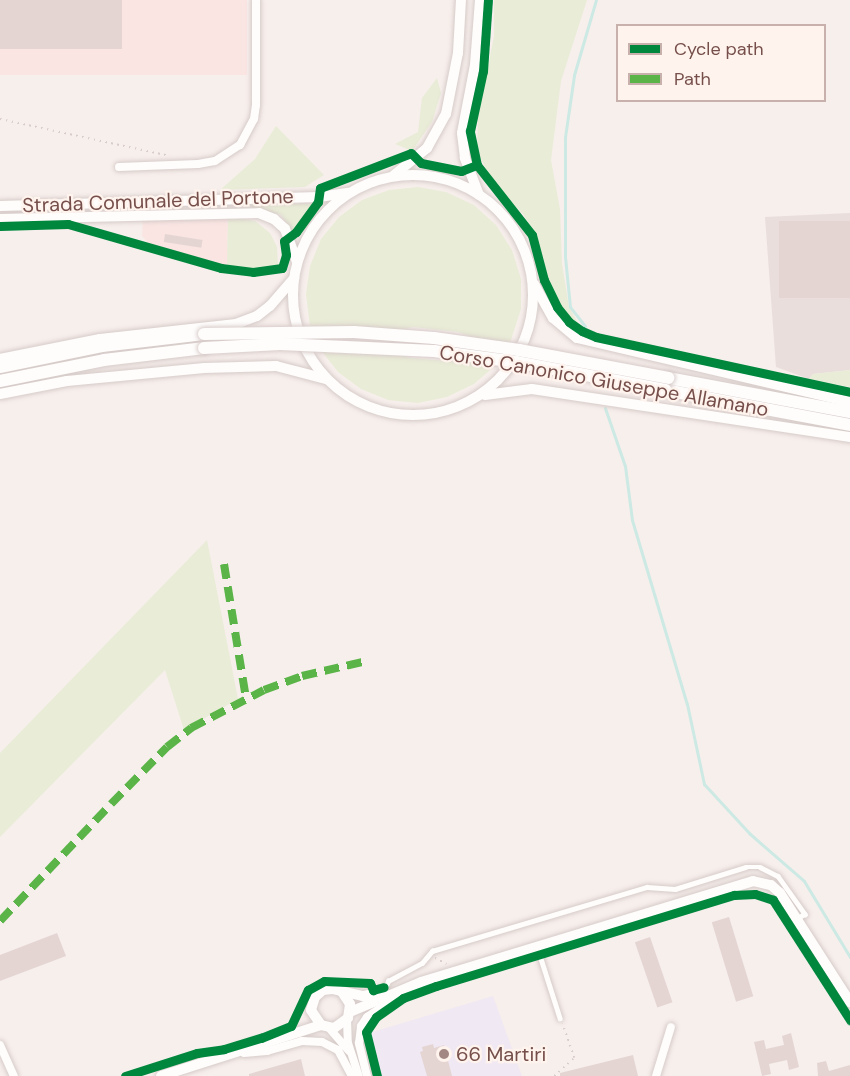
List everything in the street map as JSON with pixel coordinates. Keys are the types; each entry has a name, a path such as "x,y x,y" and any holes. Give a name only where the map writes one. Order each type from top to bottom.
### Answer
{"main road":[{"name":"Corso Canonico Giuseppe Allamano","path":"0,367 102,346 204,334 354,332 434,338 519,350 850,425"},
{"name":"Corso Canonico Giuseppe Allamano","path":"0,381 104,360 204,348 280,344 434,351 850,412"}],"street":[{"path":"119,167 198,164 215,161 240,145 254,119 256,105 256,0"},
{"path":"392,176 421,175 442,178 479,195 492,204 513,230 522,246 531,276 532,309 521,349 500,381 481,395 440,412 417,415 392,414 354,399 327,380 309,356 296,329 294,277 303,246 322,216 352,193 392,176 427,148 446,114 458,53 461,0"},
{"path":"479,195 465,158 462,133 475,65 480,0"},
{"name":"Strada Comunale del Portone","path":"0,206 319,197 352,193"},
{"name":"Strada Comunale del Portone","path":"0,219 260,213 274,219 285,229 297,263"},
{"name":"Corso Canonico Giuseppe Allamano","path":"531,276 553,318 577,338 850,402"},
{"path":"0,359 100,339 236,324 257,316 270,306 294,277"},
{"path":"0,394 77,380 204,368 276,366 327,380"},
{"name":"Corso Canonico Giuseppe Allamano","path":"481,395 532,389 850,437"},
{"path":"281,1038 301,1027 311,1010 315,997 323,990 332,989 363,996 421,982 741,883 758,882 775,888 850,1002"},
{"path":"161,1076 281,1038 325,1026 342,1024 349,1015 421,982"},
{"path":"367,1076 359,1043 361,1026 367,1017 421,982"},
{"path":"342,992 350,1004 351,1054 359,1076"},
{"path":"311,1010 313,1016 351,1054"},
{"path":"656,1076 671,1027"},
{"path":"234,1054 267,1050 302,1041 322,1042 338,1050 352,1076"},
{"path":"0,1045 14,1076"}],"lane":[{"path":"384,991 388,981 422,963 432,951 646,887 675,889 746,867 760,867 778,876 788,886 805,914 797,919"},
{"path":"675,889 679,902"},
{"path":"537,946 560,1017"}],"path":[{"path":"0,119 170,156"},
{"path":"428,955 452,966 458,965 459,970"},
{"path":"554,1076 574,1058 560,1017"}],"shaded area":[{"path":"0,0 247,0 247,75 0,75"},
{"path":"850,213 850,370 813,374 809,379 776,367 765,217"},
{"path":"228,216 227,267 152,247 142,236 143,219"},
{"name":"66 Martiri","path":"493,996 522,1076 380,1076 369,1033"}],"green space":[{"path":"494,0 587,0 561,81 551,160 560,209 562,264 569,307 578,323 560,308 550,289 534,232 523,214 492,181 477,151 478,118 494,36"},
{"path":"437,78 441,93 432,122 412,151 395,144 418,132 422,98"},
{"path":"276,126 324,175 305,187 220,190 255,159"},
{"path":"418,187 446,192 474,205 496,225 512,250 521,279 521,309 510,343 471,337 458,332 413,327 396,331 310,326 306,294 310,266 321,239 339,217 362,200 389,190"},
{"path":"314,203 293,232 281,215 245,205"},
{"path":"228,216 255,221 270,233 277,247 278,266 257,269 227,267"},
{"path":"320,349 398,354 411,358 496,365 474,384 447,397 418,403 388,400 361,389 338,372"},
{"path":"850,370 850,387 809,379 813,374"},
{"path":"207,540 238,699 184,730 165,670 0,837 0,753"}],"building":[{"path":"0,0 122,0 122,49 0,49"},
{"path":"779,221 850,221 850,298 779,298"},
{"path":"165,234 203,240 201,248 164,242"},
{"path":"729,917 753,996 736,1002 712,922"},
{"path":"57,933 66,956 0,981 0,955"},
{"path":"650,937 672,1002 657,1007 635,942"},
{"path":"791,1033 799,1067 789,1070 787,1060 769,1064 771,1074 762,1076 754,1042 764,1040 766,1049 784,1045 782,1036"},
{"path":"433,1044 434,1048 444,1045 452,1076 427,1076 420,1052 423,1051 422,1047"},
{"path":"633,1055 638,1076 560,1076 560,1073"},
{"path":"301,1059 305,1076 249,1076 249,1074"},
{"path":"826,1061 829,1071 850,1065 850,1076 818,1076 817,1063"}],"waterway":[{"path":"585,326 570,307 565,257 565,137 574,75 596,0"},
{"path":"605,408 625,466 632,520 687,704 704,784 749,833 804,881 850,957"}],"marked path":[{"path":"224,564 246,698"},
{"path":"0,921 167,747 191,728 264,690 302,676 367,661"}],"cycle path":[{"path":"0,226 68,224 221,268 253,272 282,268 286,255 284,241 296,232 318,202 320,188 411,153 421,163 461,171 477,165 470,131 483,71 488,0"},
{"path":"477,165 532,235 544,280 557,307 569,322 582,331 596,337 850,392"},
{"path":"377,1076 366,1032 376,1017 403,998 734,895 755,894 773,900 850,1020"},
{"path":"125,1076 197,1053 224,1049 261,1038 291,1026 308,990 324,981 370,983 373,990 384,987"}],"place":[{"name":"66 Martiri","path":"444,1054"}]}
